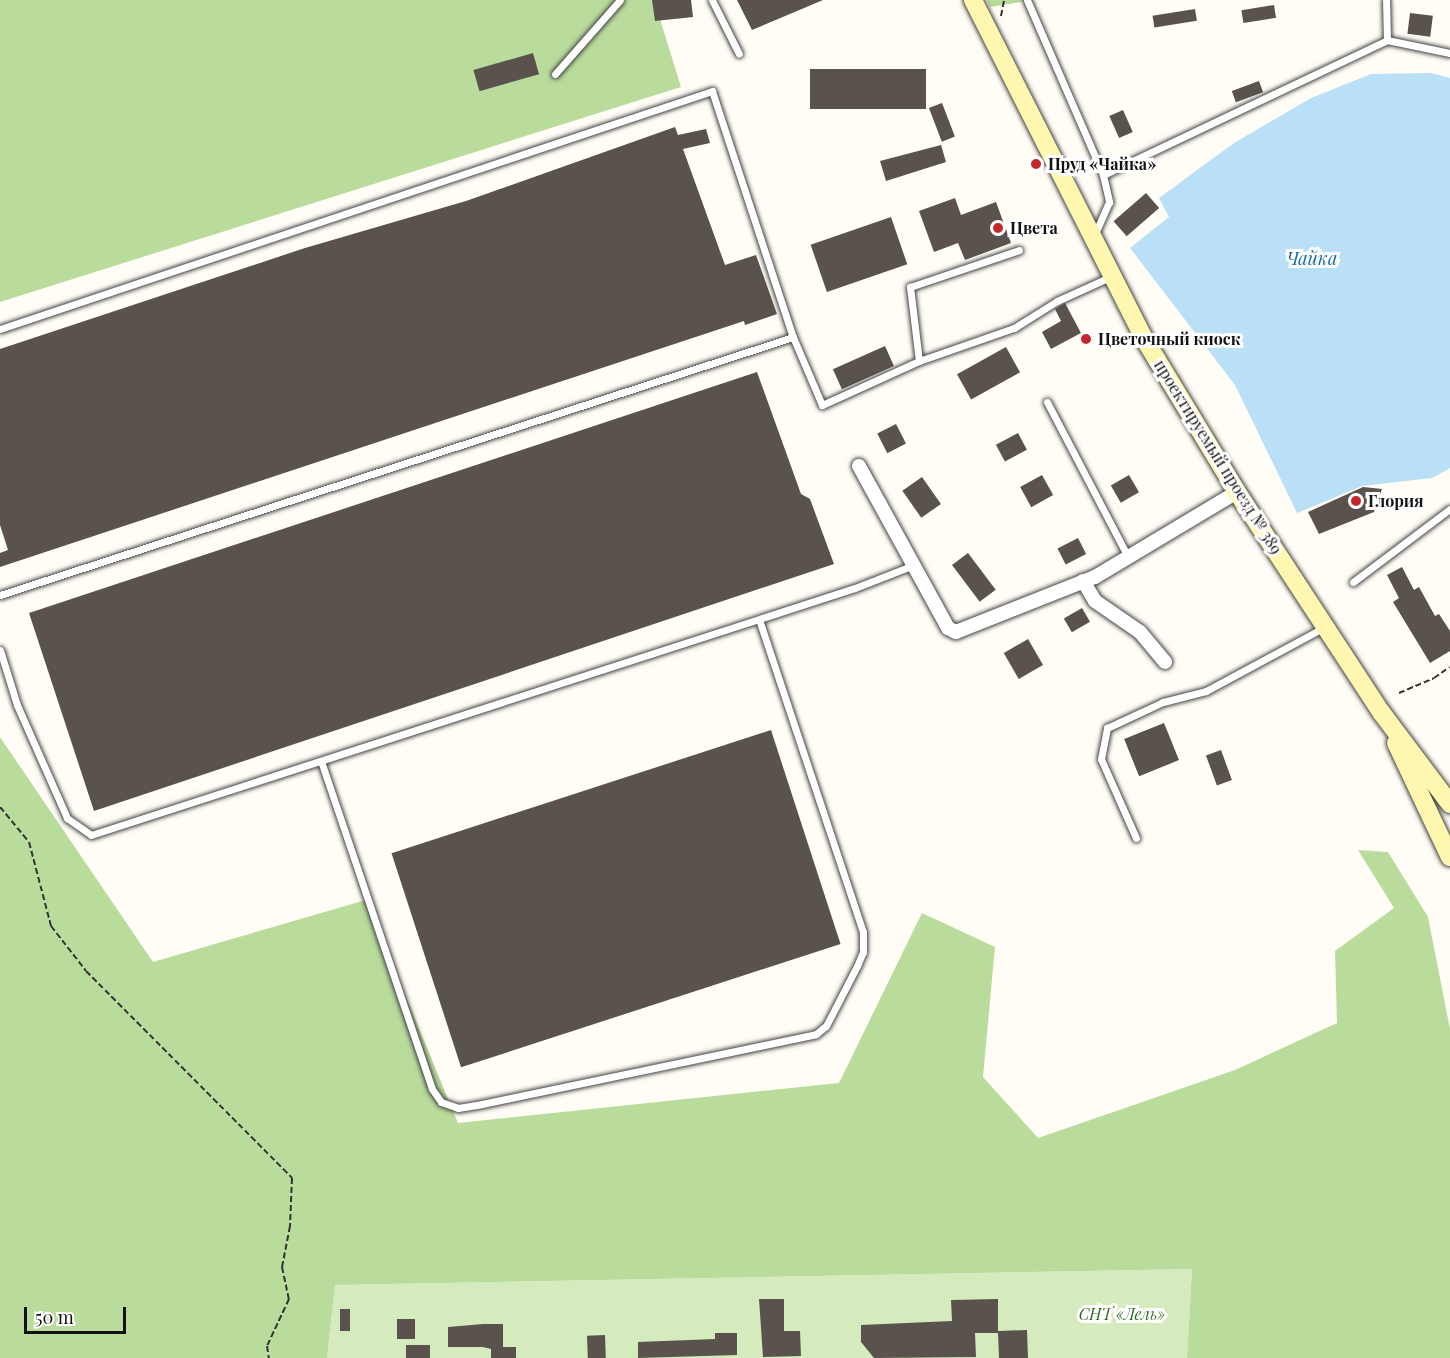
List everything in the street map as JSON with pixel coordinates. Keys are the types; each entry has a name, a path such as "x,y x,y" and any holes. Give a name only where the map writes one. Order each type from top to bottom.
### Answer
{"main road":[{"name":"проектируемый проезд № 389","path":"973,0 1142,335 1238,492 1381,712 1450,804"},
{"name":"проектируемый проезд № 389","path":"1381,712 1450,857"}],"street":[{"path":"859,466 948,628 956,632 1083,581 1130,559 1238,492"},
{"path":"1083,581 1095,600 1140,632 1164,662"}],"lane":[{"path":"555,74 620,0"},
{"path":"712,0 739,54"},
{"path":"1027,0 1103,175 1109,202 1093,239"},
{"path":"1386,0 1387,40"},
{"path":"1103,175 1387,40 1450,53"},
{"path":"0,329 712,91 793,337 822,405 920,361 1014,328 1057,302 1112,276"},
{"path":"920,361 910,287 1019,250"},
{"path":"0,595 793,337"},
{"path":"1047,402 1130,559"},
{"path":"1353,582 1450,509"},
{"path":"0,650 17,705 67,818 91,835 759,620 914,565"},
{"path":"321,761 432,1089 441,1102 458,1108 477,1105 816,1034 826,1026 857,966 863,952 863,932 759,620"},
{"path":"1136,838 1101,759 1107,728 1163,702 1206,691 1327,626"}],"path":[{"path":"1000,16 1004,0"},
{"path":"1399,693 1434,678 1450,667"},
{"path":"0,807 29,842 51,926 86,971 292,1178 290,1226 282,1267 289,1299 267,1346 268,1358"}],"green space":[{"path":"0,0 654,0 681,87 0,302"},
{"path":"987,0 1034,0 990,7"},
{"path":"0,737 153,962 366,900 458,1123 839,1083 922,913 995,947 983,1077 1038,1138 1235,1070 1337,1023 1335,951 1394,908 1358,850 1388,852 1428,917 1450,1029 1450,1358 1187,1358 1192,1269 335,1285 327,1358 0,1358"},
{"name":"СНТ «Лель»","path":"1192,1269 1187,1358 327,1358 335,1285"}],"water":[{"name":"Чайка","path":"1431,73 1450,78 1450,468 1432,478 1362,486 1297,513 1235,385 1130,248 1169,217 1159,198 1234,143 1311,98 1371,74"}],"building":[{"path":"652,0 691,0 693,17 655,21"},
{"path":"737,0 823,0 752,30"},
{"path":"1274,5 1276,18 1243,23 1241,10"},
{"path":"1195,9 1197,21 1154,28 1153,16"},
{"path":"1410,13 1433,16 1430,37 1407,34"},
{"path":"533,53 539,74 479,91 473,70"},
{"path":"810,69 926,69 926,109 810,109"},
{"path":"1259,81 1263,92 1236,102 1232,91"},
{"path":"942,103 955,137 942,142 929,108"},
{"path":"1123,110 1133,132 1119,138 1109,116"},
{"path":"675,127 678,135 706,129 710,143 683,149 725,265 756,255 777,314 745,325 744,321 0,567 0,553 8,550 0,525 0,349 305,248 466,201"},
{"path":"941,145 946,162 886,181 880,161"},
{"path":"1146,193 1159,208 1127,236 1114,221"},
{"path":"955,198 961,215 996,202 1011,243 965,260 958,243 934,252 919,211"},
{"path":"891,217 907,264 827,292 811,245"},
{"path":"1065,303 1081,333 1051,349 1042,332 1061,321 1055,309"},
{"path":"885,346 894,366 842,389 833,369"},
{"path":"1006,347 1020,372 971,400 957,374"},
{"path":"757,372 801,494 810,499 834,564 94,811 29,613"},
{"path":"896,424 906,444 887,453 877,434"},
{"path":"1018,433 1027,450 1005,462 996,445"},
{"path":"1042,475 1053,495 1031,507 1020,487"},
{"path":"1129,475 1139,492 1121,503 1111,486"},
{"path":"922,477 941,504 921,518 902,491"},
{"name":"Глория","path":"1363,487 1382,489 1374,512 1319,534 1308,512"},
{"path":"1078,538 1086,554 1066,564 1058,548"},
{"path":"968,553 996,590 980,602 952,565"},
{"path":"1402,567 1414,590 1419,587 1435,616 1439,614 1450,631 1450,651 1430,663 1393,602 1399,598 1387,575"},
{"path":"1082,608 1090,622 1072,632 1064,618"},
{"path":"1028,639 1043,665 1019,679 1004,653"},
{"path":"1164,723 1179,760 1139,776 1124,739"},
{"path":"771,730 841,944 461,1067 392,853"},
{"path":"1221,750 1232,780 1217,786 1206,755"},
{"path":"759,1299 784,1299 784,1331 800,1331 801,1356 763,1357"},
{"path":"998,1299 998,1331 1027,1330 1028,1358 999,1358 998,1333 975,1333 976,1357 874,1358 861,1342 861,1325 952,1321 951,1300"},
{"path":"340,1309 350,1309 350,1331 340,1331"},
{"path":"397,1319 415,1319 415,1339 397,1339"},
{"path":"503,1324 503,1347 516,1347 516,1358 491,1358 491,1349 483,1347 448,1347 448,1327"},
{"path":"715,1333 737,1333 737,1355 638,1358 638,1342 715,1339"},
{"path":"605,1335 606,1358 588,1358 587,1336"},
{"path":"406,1345 430,1345 430,1358 406,1358"}],"place":[{"name":"Пруд «Чайка»","path":"1036,164"},
{"name":"Цвета","path":"998,228"},
{"name":"Цветочный киоск","path":"1086,339"},
{"name":"Глория","path":"1356,501"}]}
